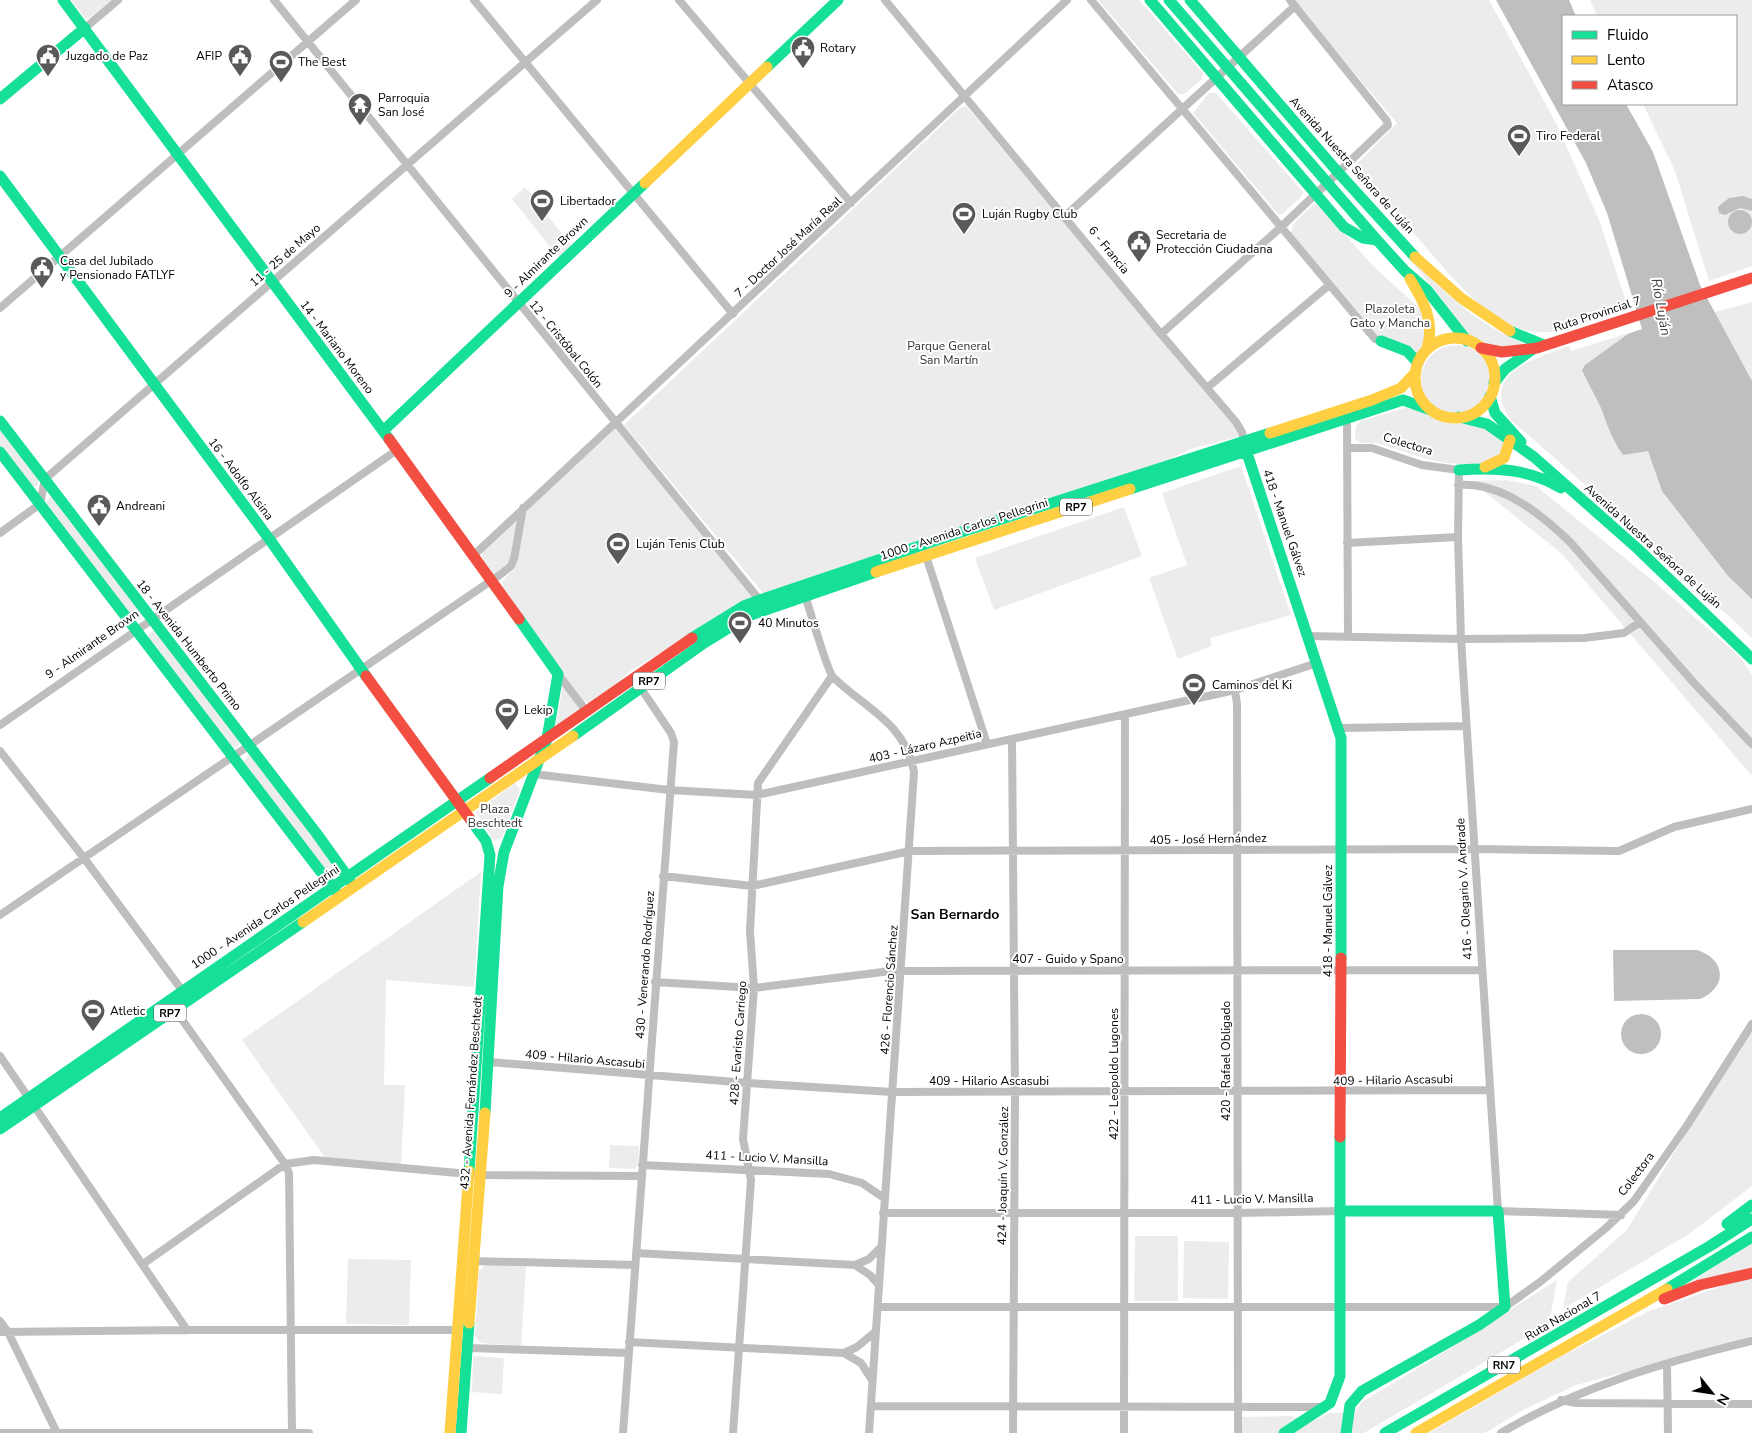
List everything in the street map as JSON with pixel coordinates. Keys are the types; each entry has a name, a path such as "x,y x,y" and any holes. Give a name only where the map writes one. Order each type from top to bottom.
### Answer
{"main road":[{"name":"14 - Mariano Moreno","path":"63,0 397,450 558,674"},
{"name":"9 - Almirante Brown","path":"383,431 838,0"},
{"path":"1150,0 1344,227 1363,238 1377,240"},
{"path":"1169,0 1377,240 1406,271 1428,290 1467,341"},
{"name":"Avenida Nuestra Señora de Luján","path":"1190,0 1338,172 1442,284 1489,320 1541,346"},
{"path":"0,99 84,28"},
{"name":"16 - Adolfo Alsina","path":"0,176 270,540 362,671 461,805"},
{"path":"1357,193 1362,211 1377,240"},
{"path":"1344,202 1380,218"},
{"path":"1406,271 1426,306 1432,327 1433,334 1427,349"},
{"name":"Ruta Provincial 7","path":"1481,348 1493,353 1505,354 1541,346 1752,278"},
{"path":"1427,349 1444,340 1458,338 1481,348 1493,368 1494,383 1490,396 1477,410 1459,418"},
{"path":"1381,341 1407,351 1417,368 1417,390 1423,402 1431,410"},
{"name":"Ruta Provincial 7","path":"1494,383 1505,369 1541,346"},
{"name":"RP7","path":"1417,368 1427,349"},
{"name":"1000 - Avenida Carlos Pellegrini","path":"0,1118 32,1101 172,1005 185,994 351,882 461,805 546,739 699,633 744,606 762,604 926,556 1245,447 1396,391 1407,384 1417,368"},
{"name":"Avenida Nuestra Señora de Luján","path":"1490,396 1495,414 1534,456 1638,549 1752,659"},
{"name":"1000 - Avenida Carlos Pellegrini","path":"803,591 955,534 1245,447 1347,419 1391,402 1402,400 1431,410"},
{"name":"RP7","path":"1431,410 1445,416 1459,418"},
{"name":"Avenida Nuestra Señora de Luján","path":"1459,418 1481,421 1534,456"},
{"name":"18 - Avenida Humberto Primo","path":"0,421 351,882"},
{"path":"1484,468 1504,458 1510,440"},
{"name":"418 - Manuel Gálvez","path":"1245,447 1339,728 1342,850 1340,1376 1327,1405"},
{"path":"0,452 235,757 336,892"},
{"path":"1459,470 1484,468 1535,474 1558,486 1590,507"},
{"name":"1000 - Avenida Carlos Pellegrini","path":"461,805 538,761 762,604"},
{"path":"538,761 546,739 558,674"},
{"name":"432 - Avenida Fernández Beschtedt","path":"450,1433 458,1330 488,1062 498,886 508,840 538,761"},
{"name":"432 - Avenida Fernández Beschtedt","path":"461,805 486,840 490,855 475,1175 473,1261 461,1433"},
{"path":"486,840 499,843 508,840"},
{"name":"1000 - Avenida Carlos Pellegrini","path":"0,1129 32,1101"},
{"path":"1623,1297 1752,1205"},
{"name":"411 - Lucio V. Mansilla","path":"1341,1211 1498,1211"},
{"name":"416 - Olegario V. Andrade","path":"1498,1211 1506,1307"},
{"name":"Ruta Nacional 7","path":"1385,1433 1623,1297 1752,1219"},
{"name":"RN7","path":"1416,1433 1594,1331 1752,1237"},
{"path":"1594,1331 1682,1292 1752,1272"},
{"path":"1346,1433 1346,1421 1350,1405 1362,1391 1506,1307"},
{"path":"1284,1433 1327,1405"}],"street":[{"path":"84,28 118,0"},
{"name":"12 - Cristóbal Colón","path":"274,0 762,604"},
{"path":"0,308 356,0"},
{"path":"474,0 733,314"},
{"name":"11 - 25 de Mayo","path":"45,479 406,163 597,0"},
{"path":"679,0 851,203"},
{"name":"6 - Francia","path":"885,0 1236,422 1242,432 1245,447"},
{"name":"7 - Doctor José María Real","path":"474,556 523,508 733,314 1067,0"},
{"path":"1091,0 1328,286 1375,339 1381,341"},
{"path":"1064,216 1238,58 1292,3 1387,121 1386,128 1326,182 1280,228 1161,334"},
{"path":"1207,388 1328,286"},
{"path":"1347,419 1349,448 1348,637"},
{"name":"Colectora","path":"1349,448 1372,448 1422,465 1459,470"},
{"name":"9 - Almirante Brown","path":"0,725 152,619 270,540 397,450"},
{"name":"416 - Olegario V. Andrade","path":"1459,470 1458,537 1461,639 1498,1211"},
{"path":"0,533 40,504 45,479"},
{"path":"1458,485 1469,484 1490,488 1512,498 1540,516 1570,542 1640,622 1752,744"},
{"path":"0,915 492,581 511,566 514,559 523,508"},
{"path":"1348,543 1458,537"},
{"path":"926,556 987,744"},
{"path":"803,591 832,676"},
{"path":"1308,636 1461,639 1605,636 1624,633 1640,622"},
{"name":"403 - Lázaro Azpeitia","path":"532,774 669,790 757,794 1235,690 1317,663"},
{"name":"14 - Mariano Moreno","path":"558,674 587,712"},
{"name":"426 - Florencio Sánchez","path":"832,676 874,708 902,741 912,760 914,772 902,971 883,1213 870,1433"},
{"name":"428 - Evaristo Carriego","path":"733,1433 746,1259 750,1171 743,1139 754,988 750,941 757,794 760,776 832,676"},
{"name":"430 - Venerando Rodríguez","path":"623,1433 674,742 671,733 640,688"},
{"name":"420 - Rafael Obligado","path":"1235,690 1237,704 1238,1433"},
{"name":"422 - Leopoldo Lugones","path":"1124,1433 1126,1306 1125,715"},
{"path":"1339,728 1466,726"},
{"name":"424 - Joaquín V. González","path":"1012,739 1015,1093 1013,1212 1014,1433"},
{"path":"0,751 84,858 185,994"},
{"name":"405 - José Hernández","path":"663,876 752,886 910,852 1476,849 1619,851 1674,827 1752,809"},
{"name":"407 - Guido y Spano","path":"655,982 754,988 902,971 1482,970"},
{"path":"172,1005 290,1173 292,1433"},
{"name":"Colectora","path":"1506,1307 1540,1282 1621,1215 1643,1190 1752,1024"},
{"path":"0,1056 187,1330"},
{"name":"409 - Hilario Ascasubi","path":"488,1062 748,1083 892,1092 1237,1093 1490,1090"},
{"path":"143,1264 285,1164 314,1160 475,1175 641,1176"},
{"name":"411 - Lucio V. Mansilla","path":"642,1164 841,1176 862,1182 884,1198"},
{"name":"411 - Lucio V. Mansilla","path":"883,1213 1238,1214 1341,1211"},
{"name":"411 - Lucio V. Mansilla","path":"1498,1211 1621,1215"},
{"path":"636,1253 855,1265 869,1259 881,1247"},
{"path":"473,1261 635,1265"},
{"path":"855,1265 870,1275 879,1285"},
{"path":"878,1307 1341,1305 1506,1307"},
{"path":"0,1321 57,1433"},
{"path":"4,1332 458,1330"},
{"path":"630,1342 844,1353 857,1347 876,1332"},
{"path":"1501,1433 1514,1429 1561,1400 1600,1385 1752,1341"},
{"path":"468,1348 629,1353"},
{"path":"844,1353 861,1363 872,1380"},
{"path":"1667,1365 1668,1433"},
{"path":"1561,1400 1576,1403 1752,1404"},
{"path":"871,1406 1327,1405"},
{"path":"0,1433 309,1433"}],"green space":[{"path":"71,0 112,0 88,19 84,17"},
{"path":"1098,0 1139,0 1203,73 1202,79 1184,94 1178,94"},
{"path":"1292,0 1489,0 1557,125 1600,222 1628,308 1572,328 1537,332 1502,321 1470,296 1354,167 1397,123"},
{"path":"1590,0 1752,0 1752,266 1709,281 1675,171 1643,105 1737,105 1737,15 1597,15"},
{"path":"1209,93 1216,93 1303,192 1301,197 1282,214 1279,215 1193,113"},
{"name":"Parque General San Martín","path":"966,106 1239,429 1241,436 1190,449 1166,461 764,594 624,425 961,107"},
{"name":"Libertador","path":"525,187 572,246 559,258 512,199"},
{"name":"Plazoleta Gato y Mancha","path":"1315,203 1319,205 1373,266 1426,314 1425,348 1418,358 1375,335 1290,234 1294,223"},
{"path":"1377,219 1428,275 1464,308 1506,335 1529,345 1491,349 1466,332"},
{"path":"1752,302 1752,456 1694,318"},
{"path":"1639,330 1645,372 1752,532 1752,638 1614,510 1513,422 1503,406 1501,392 1505,380 1526,363 1569,346 1571,351"},
{"path":"1456,345 1469,348 1481,355 1488,367 1491,380 1488,393 1481,405 1469,412 1456,415 1443,412 1431,405 1424,393 1421,380 1424,367 1431,355 1443,348"},
{"path":"1405,408 1421,411 1445,423 1477,424 1502,437 1506,447 1494,462 1462,464 1423,458 1380,444 1363,443 1355,439 1356,426 1361,421"},
{"path":"0,428 39,480 37,486 31,487 0,448"},
{"name":"Luján Tenis Club","path":"616,429 752,595 752,598 629,672 606,696 590,705 579,697 503,588 503,581 514,569 518,560 525,516 528,509 611,430"},
{"path":"1241,466 1291,615 1210,638 1212,646 1178,659 1149,578 1187,565 1162,493"},
{"path":"1507,480 1536,486 1658,585 1740,657 1752,675 1752,776 1561,553 1471,481"},
{"path":"50,497 53,497 143,613 141,619 135,621 44,505"},
{"path":"1124,507 1142,556 994,610 975,558"},
{"path":"514,522 517,522 511,562 494,575 482,557 483,551"},
{"path":"152,631 155,631 240,741 238,746 232,748 147,638"},
{"path":"563,685 581,711 555,728"},
{"path":"248,755 252,756 339,873 337,876 331,877 243,763"},
{"name":"Plaza Beschtedt","path":"515,783 520,789 502,838 493,840 476,812"},
{"path":"481,872 474,987 386,980 384,1085 405,1085 401,1165 326,1159 242,1040"},
{"path":"1752,1029 1752,1186 1689,1234 1563,1309 1568,1282 1627,1230"},
{"path":"610,1145 639,1146 638,1164 635,1169 609,1168"},
{"path":"1135,1236 1178,1236 1178,1301 1134,1301"},
{"path":"1184,1241 1229,1242 1228,1299 1183,1298"},
{"path":"1752,1244 1752,1267 1682,1287"},
{"path":"348,1259 411,1260 409,1325 346,1324"},
{"path":"486,1265 526,1266 521,1346 481,1343 475,1336 479,1271"},
{"path":"1752,1276 1752,1339 1576,1385 1523,1410 1485,1433 1429,1433 1562,1356 1649,1311"},
{"path":"1557,1280 1549,1324 1364,1433 1290,1433 1329,1413 1355,1412 1362,1402"},
{"path":"473,1356 504,1358 502,1394 472,1392"},
{"path":"1292,1416 1299,1419 1277,1433 1241,1433 1242,1417"}],"water":[{"name":"Río Luján","path":"1496,0 1569,0 1576,15 1562,15 1562,105 1627,105 1653,152 1700,285 1752,381 1752,599 1728,576 1662,491 1648,451 1623,455 1612,436 1600,405 1582,370 1585,365 1628,334 1642,329 1607,213 1586,163"},
{"path":"1743,196 1752,199 1752,211 1740,208 1725,215 1719,213 1718,207 1729,198"},
{"path":"1740,210 1748,214 1752,222 1748,230 1740,234 1732,230 1728,222 1732,214"},
{"path":"1613,950 1697,950 1707,954 1714,960 1720,973 1719,981 1709,994 1700,999 1614,1001"},
{"path":"1641,1014 1655,1020 1661,1034 1655,1048 1641,1054 1627,1048 1621,1034 1627,1020"}],"traffic: fast":[{"path":"63,0 389,439"},
{"path":"767,67 838,0"},
{"path":"1150,0 1344,227 1363,238 1377,240"},
{"path":"1169,0 1377,240 1405,271 1427,290 1467,341"},
{"path":"1190,0 1336,170 1415,257"},
{"path":"0,99 85,28"},
{"path":"0,176 270,540 366,676"},
{"path":"383,431 645,183"},
{"path":"1510,331 1544,345"},
{"path":"1381,341 1407,351 1418,363"},
{"path":"1494,383 1505,369 1533,349"},
{"path":"1490,396 1495,413 1521,442"},
{"path":"1130,489 1403,400 1431,410"},
{"path":"1459,417 1487,424 1534,457 1638,549 1752,659"},
{"path":"0,421 317,834 352,883"},
{"path":"692,638 744,606 760,600 955,534 1270,433"},
{"path":"1244,444 1341,738 1341,958"},
{"path":"0,452 337,893"},
{"path":"1459,470 1499,469 1524,473 1561,488"},
{"path":"573,736 704,643 748,616 876,572"},
{"path":"485,1113 498,886 504,852 547,739 558,674 519,619"},
{"path":"0,1118 490,778"},
{"path":"469,1171 490,855 486,841 470,819"},
{"path":"0,1129 303,922"},
{"path":"1284,1433 1330,1403 1340,1376 1340,1137"},
{"path":"1727,1224 1752,1205"},
{"path":"1341,1211 1498,1211 1505,1307 1479,1325 1362,1391 1350,1405 1346,1433"},
{"path":"1385,1433 1710,1246 1752,1219"},
{"path":"1667,1289 1752,1237"},
{"path":"461,1433 469,1323"}],"traffic: slow":[{"path":"645,183 767,67"},
{"path":"1415,257 1461,298 1510,331"},
{"path":"1410,279 1427,312 1430,329 1427,349"},
{"path":"1455,338 1470,341 1483,350 1492,363 1495,378 1492,393 1483,406 1470,415 1455,418 1440,415 1427,406 1418,393 1415,378 1418,363 1427,350 1440,341 1455,338"},
{"path":"1270,433 1372,400 1401,388 1416,372"},
{"path":"1485,467 1504,458 1510,440"},
{"path":"876,572 1130,489"},
{"path":"303,922 573,736"},
{"path":"469,1323 485,1113"},
{"path":"450,1433 469,1171"},
{"path":"1416,1433 1667,1289"}],"traffic: jam":[{"path":"1481,348 1502,352 1537,348 1752,278"},
{"path":"389,439 519,619"},
{"path":"490,778 692,638"},
{"path":"366,676 470,819"},
{"path":"1340,1137 1341,958"},
{"path":"1664,1299 1700,1285 1752,1273"}],"place":[{"name":"Rotary","path":"803,69"},
{"name":"Juzgado de Paz","path":"48,77"},
{"name":"AFIP","path":"240,77"},
{"name":"The Best","path":"281,83"},
{"name":"Parroquia San José","path":"360,126"},
{"name":"Tiro Federal","path":"1519,157"},
{"name":"Libertador","path":"542,222"},
{"name":"Luján Rugby Club","path":"964,235"},
{"name":"Secretaria de Protección Ciudadana","path":"1139,263"},
{"name":"Casa del Jubilado y Pensionado FATLYF","path":"42,289"},
{"name":"Andreani","path":"99,527"},
{"name":"Luján Tenis Club","path":"618,565"},
{"name":"40 Minutos","path":"740,644"},
{"name":"Caminos del Ki","path":"1194,706"},
{"name":"Lekip","path":"507,731"},
{"name":"Atletic","path":"93,1032"}],"district":[{"name":"San Bernardo","path":"955,914"}]}
